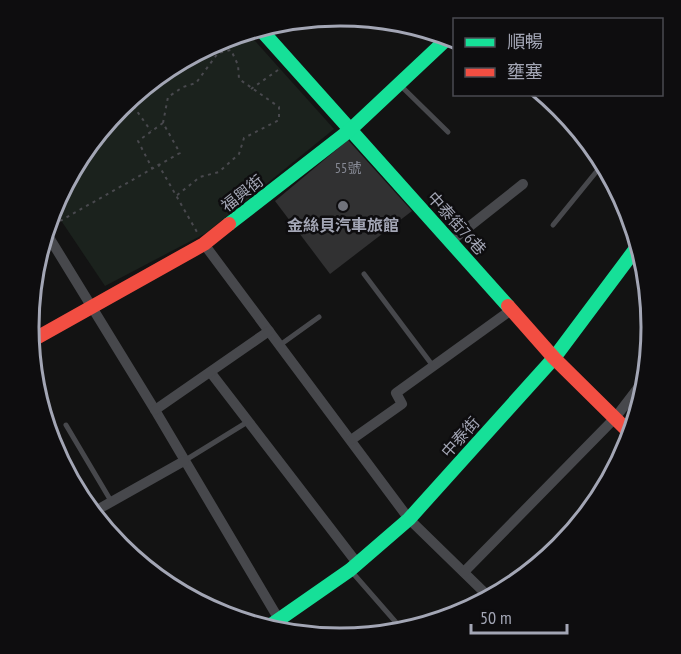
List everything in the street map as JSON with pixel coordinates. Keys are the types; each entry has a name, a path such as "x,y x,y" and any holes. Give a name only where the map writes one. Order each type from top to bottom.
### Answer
{"street":[{"name":"中泰街76巷","path":"266,35 554,358 625,428"},
{"name":"福興街","path":"39,335 204,244 350,130 442,44"},
{"path":"451,241 523,184"},
{"path":"51,241 155,410 277,622"},
{"path":"204,244 409,519 484,592"},
{"name":"中泰街","path":"280,622 353,567 409,519 554,358 633,253"},
{"path":"351,441 402,404 396,393 511,310"},
{"path":"155,410 269,331"},
{"path":"211,373 249,421 353,567"},
{"path":"464,572 615,418 635,392"},
{"path":"99,509 184,460"}],"lane":[{"path":"399,84 448,132"},
{"path":"553,225 598,170"},
{"path":"364,274 433,366"},
{"path":"280,345 320,317"},
{"path":"184,460 249,421"},
{"path":"66,425 111,502"},
{"path":"353,567 397,623"}],"path":[{"path":"60,221 180,153 163,123 168,96 183,87 196,83 218,53 231,50 239,79 279,107 279,120 244,138 238,154 219,172 200,177 176,195"},
{"path":"251,89 279,69"},
{"path":"134,107 151,131"},
{"path":"152,168 138,141 163,123"},
{"path":"158,164 204,244"}],"shaded area":[{"path":"253,39 334,129 206,233 105,286 60,218 79,176 114,128 157,88 207,57 225,48"}],"building":[{"name":"金絲貝汽車旅館","path":"348,140 412,211 330,274 275,201"}],"traffic: fast":[{"path":"266,35 508,306"},
{"path":"229,224 350,130 442,44"},
{"path":"276,622 350,570 409,519 554,358 633,253"}],"traffic: jam":[{"path":"39,336 204,244 229,224"},
{"path":"508,306 554,358 625,428"}],"place":[{"name":"金絲貝汽車旅館","path":"343,206"}]}
